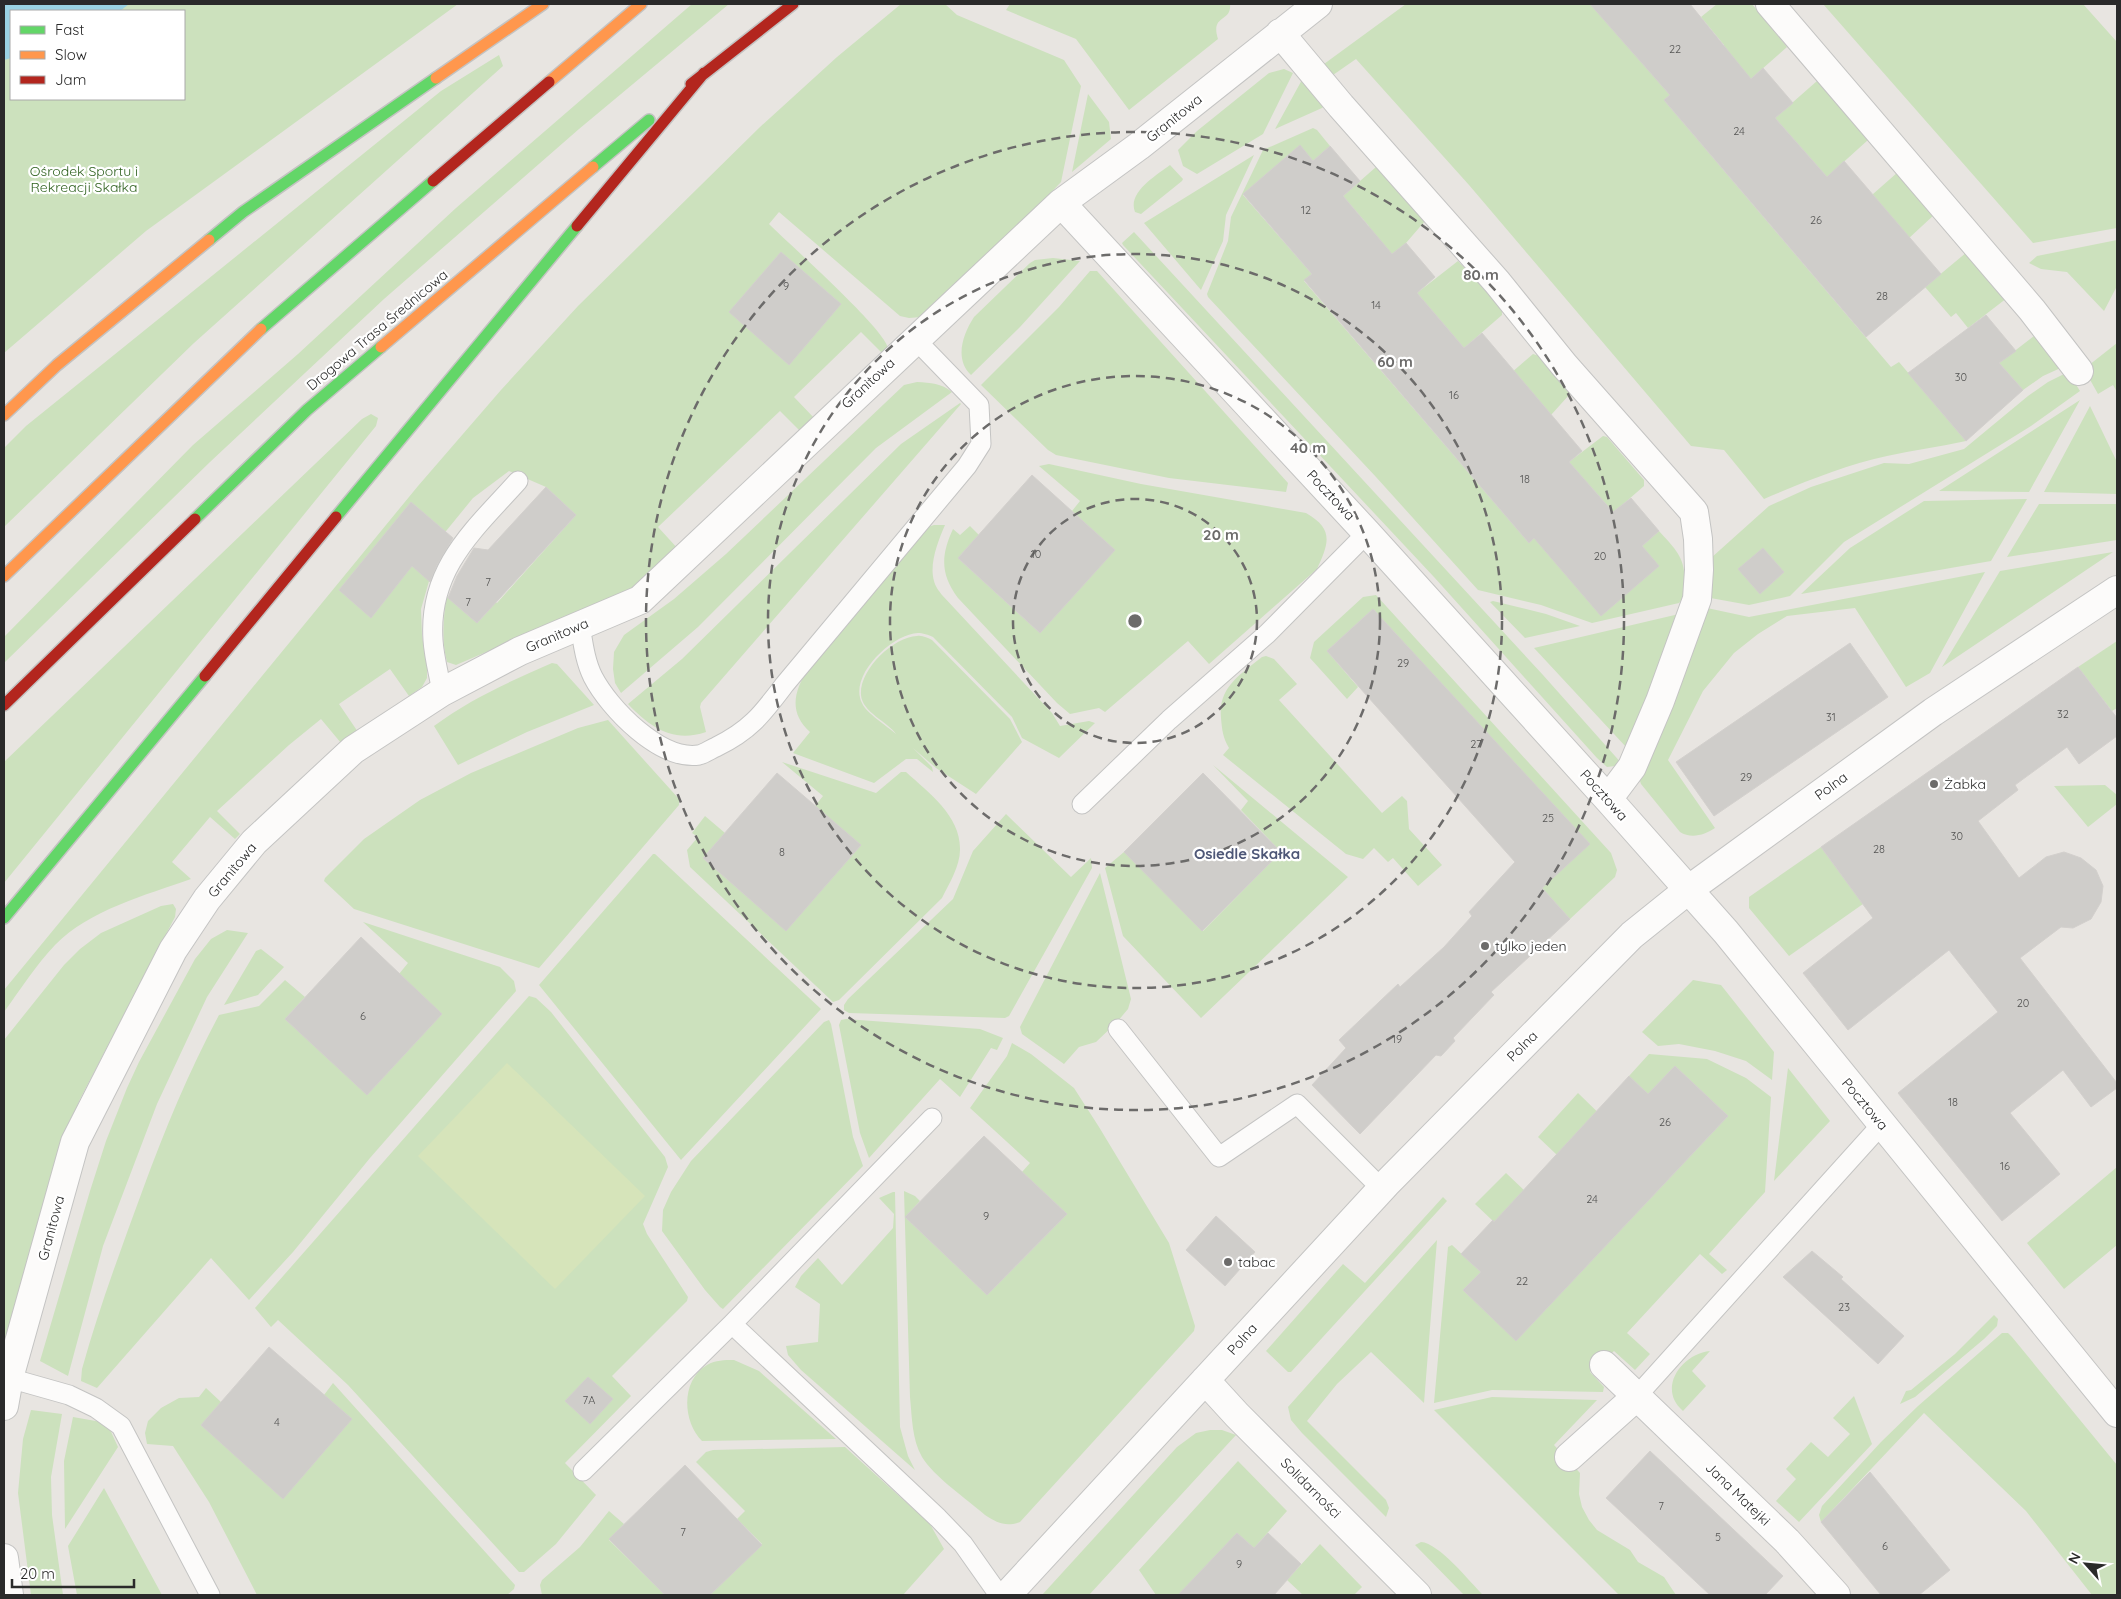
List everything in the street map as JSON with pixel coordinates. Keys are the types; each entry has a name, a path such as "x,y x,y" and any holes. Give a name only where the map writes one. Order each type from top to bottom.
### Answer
{"main road":[{"path":"4,415 57,365 244,212 544,4"},
{"path":"4,576 242,345 641,4"},
{"name":"Drogowa Trasa Średnicowa","path":"4,705 307,410 704,73 793,4"},
{"path":"4,918 704,73"}],"street":[{"name":"Granitowa","path":"4,1406 9,1378 74,1142 172,950 207,899 254,842 353,750 442,692 520,651 640,600 1061,203 1139,146 1318,4"},
{"path":"1770,4 2032,310 2079,371"},
{"path":"1280,33 1341,106 1497,282 1564,365 1694,512 1699,562 1697,599 1670,677 1632,767 1608,799"},
{"name":"Pocztowa","path":"1061,203 1367,533 1726,932 2116,1408"},
{"name":"Polna","path":"1007,1595 1241,1339 1382,1189 1632,935 1688,890 1933,712 2117,590"},
{"name":"Jana Matejki","path":"1604,1365 1787,1541 1836,1595"},
{"name":"Solidarności","path":"1205,1380 1237,1415 1417,1595"},
{"path":"1569,1457 1636,1397"},
{"path":"4,1558 9,1595"}],"lane":[{"path":"580,625 584,652 593,677 612,706 643,734 674,753 699,755 732,739 758,720 785,684 967,466 981,444 979,405 915,339"},
{"path":"442,692 433,640 434,602 446,570 460,545 518,480"},
{"path":"1082,804 1169,720 1267,634 1367,533"},
{"path":"1118,1030 1219,1157 1297,1104 1382,1189"},
{"path":"583,1471 732,1324 932,1118"},
{"path":"1636,1397 1882,1124"},
{"path":"732,1324 938,1518 962,1544 999,1595"},
{"path":"9,1378 69,1395 96,1408 121,1426 210,1595"}],"green space":[{"name":"Ośrodek Sportu i Rekreacji Skałka","path":"4,4 458,4 146,231 4,353"},
{"path":"692,4 729,4 579,129 384,299 210,462 4,663 4,637 193,445 298,354 456,208"},
{"path":"901,4 945,4 957,15 1064,60 1081,86 1061,182 1009,237 921,317 909,318 900,316 779,212 769,224 871,323 888,348 884,355 861,332 794,397 816,420 802,433 780,411 658,527 679,550 639,586 456,665 447,662 445,654 446,596 477,623 490,609 460,581 466,576 497,603 576,515 546,487 509,471 473,498 442,536 421,609 422,636 427,664 427,678 422,687 409,696 390,669 339,704 358,732 341,743 321,719 289,745 217,811 240,834 235,839 210,817 172,862 191,879 119,905 84,922 55,945 4,1012 4,990 418,486 501,390 578,306 760,127 837,57"},
{"path":"1010,4 1230,4 1230,10 1217,26 1218,39 1129,110 1076,39 1006,10"},
{"path":"1406,4 1614,4 1600,15 1670,95 1664,100 1891,367 1899,362 1966,441 1856,464 1809,480 1764,499 1724,450 1691,446 1469,185 1356,59 1333,75 1324,64"},
{"path":"1717,4 1752,4 1787,47 1745,84 1719,52 1724,45 1701,17"},
{"path":"1823,4 2083,4 2117,42 2117,228 2033,243"},
{"path":"499,55 503,66 194,343 4,527 4,448 26,426 441,91"},
{"path":"1284,69 1293,73 1263,134 1197,174 1183,166 1178,150 1197,131 1269,73"},
{"path":"1303,78 1325,105 1275,129"},
{"path":"1817,81 1868,140 1827,177 1775,118"},
{"path":"1088,94 1109,122 1111,139 1072,172"},
{"path":"1313,128 1317,130 1330,146 1313,161 1300,146 1243,195 1312,274 1304,281 1529,543 1534,538 1658,566 1642,546 1659,531 1676,550 1682,562 1685,578 1682,598 1679,603 1592,623 1541,605 1478,590 1376,477 1208,297 1207,294 1228,241 1231,217 1263,150"},
{"path":"1254,155 1226,215 1223,241 1201,290 1144,223"},
{"path":"1170,165 1183,179 1182,181 1141,214 1135,212 1135,198 1139,191"},
{"path":"1376,167 1425,221 1406,243 1387,258 1368,225 1343,196"},
{"path":"1898,172 1935,214 1894,252 1856,209"},
{"path":"1134,232 1543,675 1623,765 1607,767 1597,758 1434,577 1123,245 1122,243"},
{"path":"2117,240 2117,286 2104,311 2067,272 2041,269 2029,263 2037,256"},
{"path":"1967,252 2007,298 1968,328 1956,313 1951,317 1925,287"},
{"path":"1053,258 1080,261 1020,327 971,375 963,362 962,346 966,331 974,317 1030,263 1035,260"},
{"path":"1458,261 1502,308 1502,315 1464,348 1417,293"},
{"path":"1090,271 1097,271 1288,483 1286,492 1169,478 1056,455 1048,450 981,385 1059,307"},
{"path":"2038,333 2065,366 2043,376 2023,390 1999,363"},
{"path":"2117,343 2117,392 2113,385 2098,394 2084,369"},
{"path":"1533,354 1539,356 1570,390 1569,395 1551,415 1496,386"},
{"path":"2068,372 2080,391 2031,426 1844,542 1790,596 1749,605 1705,597 1711,558 1769,506 1811,487 1884,463 1909,464 1964,449 2028,396 2048,382"},
{"path":"917,382 940,385 952,392 876,448 698,627 621,693 615,683 613,669 614,652 624,635 674,599 726,554 904,385"},
{"path":"2080,400 2029,492 1939,491"},
{"path":"960,403 701,703 700,707 706,732 683,736 663,731 645,720 628,704 682,659 901,444"},
{"path":"2090,406 2117,462 2117,494 2044,492"},
{"path":"371,414 378,418 376,426 4,883 4,762 362,419"},
{"path":"1603,436 1607,437 1644,480 1644,486 1613,513 1592,488 1565,465"},
{"path":"1049,464 1141,484 1306,513 1315,519 1325,531 1326,544 1324,552 1317,569 1209,664 1188,641 1105,712 1099,708 1070,714 1057,703 958,598 948,581 944,564 946,547 953,529 960,535 970,526 979,535 958,558 1040,633 1114,550 1072,511 1080,501 1039,466"},
{"path":"2027,499 1991,561 1801,594 1850,548 1924,501"},
{"path":"2039,504 2117,504 2117,540 2007,557"},
{"path":"945,525 933,560 935,583 942,595 1052,713 1060,726 1089,721 1095,723 1059,758 1022,738 1012,717 933,637 918,633 908,635 896,641 885,648 867,669 861,681 859,692 862,703 864,707 896,734 866,707 862,701 862,685 866,675 879,656 898,642 917,636 932,640 1010,719 1022,742 976,794 936,768 913,748 932,767 933,772 917,759 906,759 874,783 793,753 810,732 798,717 796,709 797,693 804,676 928,527"},
{"path":"2113,552 1942,667 2000,571"},
{"path":"1985,572 1930,673 1906,687 1855,608 1787,616 1758,634 1734,653 1703,691 1668,760 1715,828 1693,836 1680,832 1641,784 1639,778 1707,608 1749,617"},
{"path":"1376,595 1611,853 1617,870 1615,877 1570,919 1542,888 1443,686 1373,609 1327,651 1358,687 1347,699 1310,658 1314,642 1363,597"},
{"path":"1493,601 1546,614 1580,626 1525,638 1490,602"},
{"path":"1679,614 1630,747 1627,748 1534,648"},
{"path":"2117,641 2117,708 2112,711 2078,667"},
{"path":"1266,656 1274,659 1297,684 1279,700 1382,813 1402,796 1407,801 1409,829 1442,865 1418,886 1393,858 1388,862 1374,848 1363,859 1346,854 1223,755 1229,748 1224,737 1221,718 1223,698 1232,683 1239,676 1262,657"},
{"path":"552,663 557,664 594,705 527,732 458,765 434,726 476,699"},
{"path":"608,720 679,799 679,805 539,968 354,909 324,881 364,839 420,800 471,773 578,728"},
{"path":"782,762 876,793 901,772 906,772 942,806 955,826 959,838 960,856 954,875 942,898 839,1000 833,1002 690,867 687,850 698,837 692,833 705,816 725,833 703,858 786,930 861,845 815,806 823,796"},
{"path":"1213,765 1348,877 1201,1018 1123,936 1105,868 1124,852 1203,931 1281,852 1241,810 1248,801"},
{"path":"2105,785 2117,795 2117,804 2088,827 2054,786"},
{"path":"1006,814 1071,877 1091,858 1092,868 1009,1016 1005,1018 849,1013 844,1010 844,1005 848,999 953,899 973,851"},
{"path":"1821,847 1863,904 1789,956 1749,908 1749,897"},
{"path":"653,854 821,1009 681,1160 539,985"},
{"path":"1100,873 1131,999 1128,1009 1117,1022 1096,1042 1079,1047 1064,1064 1022,1034 1020,1027"},
{"path":"173,904 176,909 175,917 80,1099 57,1155 4,1354 4,1040 64,965 80,949 101,933 161,906"},
{"path":"363,922 500,967 514,981 516,991 370,1158 293,1252 249,1300 211,1258 97,1388 81,1381 82,1369 103,1301 151,1167 188,1079 219,1015 259,1006 285,980 305,997 285,1019 367,1094 399,974 408,963"},
{"path":"227,930 248,933 207,997 157,1104 103,1246 68,1376 40,1361 106,1141 139,1062 195,959 211,939"},
{"path":"261,949 284,967 258,995 224,1005 256,951"},
{"path":"1693,980 1721,985 1774,1052 1772,1080 1746,1061 1715,1051 1679,1044 1658,1046 1642,1032"},
{"path":"529,996 536,998 551,1012 665,1157 668,1167 643,1224 647,1234 688,1297 687,1301 612,1376 631,1396 565,1463 596,1495 556,1544 524,1572 519,1572 348,1385 278,1320 271,1327 255,1308"},
{"path":"829,1020 853,1137 863,1166 723,1309 705,1290 662,1231 663,1210 671,1192 691,1161 824,1022"},
{"path":"841,1020 980,1029 1003,1038 997,1050 991,1048 960,1097 940,1079 869,1158 860,1133 839,1025"},
{"path":"1012,1043 1031,1054 1074,1088 1169,1243 1195,1326 1194,1331 1020,1522 1010,1524 989,1518 951,1488 927,1464 916,1443 910,1397 904,1191 915,1196 920,1201 905,1217 987,1295 1067,1214 1022,1172 1030,1163 970,1108 1007,1056"},
{"path":"1649,1054 1707,1059 1746,1078 1771,1097 1765,1192 1709,1254 1727,1270 1722,1274 1700,1254 1627,1333 1650,1354 1635,1370 1614,1351 1590,1372 1604,1387 1603,1392 1492,1390 1434,1403 1448,1247 1452,1245 1481,1272 1463,1290 1516,1340 1728,1116 1675,1066 1648,1094 1629,1076"},
{"path":"507,1063 645,1196 555,1289 418,1156"},
{"path":"1788,1068 1830,1121 1774,1181"},
{"path":"1578,1093 1615,1129 1575,1172 1538,1137"},
{"path":"2117,1167 2117,1245 2064,1289 2027,1243"},
{"path":"1506,1173 1542,1207 1512,1239 1475,1204"},
{"path":"895,1192 900,1427 908,1456 915,1470 801,1370 788,1355 786,1346 818,1342 820,1304 795,1287 801,1276 818,1258 842,1285 893,1228 894,1214 879,1198"},
{"path":"1443,1197 1447,1201 1291,1372 1288,1372 1266,1351 1343,1264 1365,1283"},
{"path":"1437,1240 1424,1403 1371,1352 1337,1384 1307,1421 1386,1500 1389,1508 1386,1517 1302,1433 1291,1420 1288,1407"},
{"path":"1994,1315 1998,1319 1997,1326 1984,1339 1915,1397 1900,1404 1906,1391 1911,1390 1955,1354"},
{"path":"2002,1333 2008,1333 2012,1337 2117,1465 2117,1595 2092,1595 2026,1511 1924,1413 1821,1522 1819,1515 1822,1506 1881,1442 1918,1406"},
{"path":"1710,1351 1692,1371 1706,1386 1683,1411 1672,1393 1672,1383 1676,1374 1690,1359"},
{"path":"734,1360 759,1371 836,1439 702,1441 695,1433 688,1412 687,1401 692,1380 698,1372 710,1363"},
{"path":"333,1383 515,1585 514,1589 507,1595 257,1595 209,1502 173,1446 147,1444 145,1433 148,1421 161,1408 179,1398 199,1397 206,1388 221,1402 352,1419 324,1395"},
{"path":"1854,1396 1872,1444 1799,1522 1776,1501 1796,1479 1786,1469 1811,1442 1828,1457 1850,1434 1833,1418"},
{"path":"1492,1397 1597,1400 1554,1445 1580,1473 1579,1494 1582,1507 1597,1530 1630,1550 1638,1562 1664,1577 1676,1595 1619,1595 1434,1410"},
{"path":"31,1410 62,1414 51,1477 52,1515 63,1595 31,1595 18,1493 23,1439"},
{"path":"73,1417 107,1423 118,1447 65,1529 64,1461"},
{"path":"1222,1430 1236,1435 1089,1595 1042,1595 1177,1447 1196,1433"},
{"path":"845,1447 930,1524 944,1549 903,1595 710,1595 762,1544 737,1519 745,1511 696,1462 706,1452 713,1450"},
{"path":"1238,1461 1287,1511 1254,1548 1237,1533 1186,1587 1194,1595 1156,1595 1139,1570"},
{"path":"104,1488 162,1595 77,1595 68,1546"},
{"path":"609,1511 624,1524 609,1540 665,1595 542,1595 540,1585 542,1580 580,1547"},
{"path":"1421,1542 1428,1544 1445,1556 1483,1595 1464,1595 1415,1545"},
{"path":"1320,1544 1362,1587 1354,1595 1303,1595 1287,1580"}],"water":[{"path":"4,4 129,4 121,10 10,10 10,58 4,60"}],"building":[{"path":"1590,4 1690,4 1751,79 1763,68 1793,103 1775,118 1827,177 1844,161 1941,274 1866,337 1664,100 1670,95"},
{"path":"1300,145 1313,161 1330,146 1360,181 1343,196 1392,254 1406,243 1435,277 1417,293 1464,348 1482,333 1582,451 1569,462 1613,512 1631,498 1659,531 1642,546 1659,566 1601,616 1534,538 1529,543 1304,280 1312,274 1243,194"},
{"path":"781,252 841,304 789,365 729,312"},
{"path":"1986,315 2016,351 1999,363 2023,390 1966,441 1908,373"},
{"path":"1032,475 1115,550 1040,633 958,558"},
{"path":"546,487 576,515 477,623 448,598 457,576 474,548 488,550"},
{"path":"411,502 453,538 437,565 430,582 412,566 371,618 339,590"},
{"path":"1763,548 1784,572 1760,594 1738,569"},
{"path":"1373,609 1590,844 1542,888 1570,919 1491,992 1494,995 1453,1038 1455,1041 1441,1056 1436,1055 1360,1134 1312,1085 1346,1048 1339,1040 1398,984 1400,987 1444,947 1472,916 1469,912 1515,862 1327,651"},
{"path":"1850,643 1888,697 1714,816 1676,762"},
{"path":"2078,667 2117,718 2117,736 2079,764 2067,747 2015,785 2018,790 1978,821 2019,878 2046,857 2064,852 2081,858 2096,870 2103,886 2101,902 2091,919 2073,928 2061,927 2020,958 2117,1083 2117,1088 2091,1107 2063,1070 2010,1113 2060,1174 2002,1221 1898,1093 1998,1012 1949,950 1848,1030 1803,973 1873,918 1821,847"},
{"path":"777,773 861,845 786,931 703,858"},
{"path":"1203,773 1281,852 1202,931 1124,852"},
{"path":"361,937 442,1014 367,1095 285,1019"},
{"path":"1675,1066 1728,1116 1516,1341 1463,1290 1481,1272 1461,1254 1493,1220 1494,1222 1629,1076 1648,1094"},
{"path":"984,1136 1067,1214 987,1295 905,1217"},
{"path":"1216,1216 1255,1252 1225,1286 1186,1250"},
{"path":"1812,1251 1843,1277 1841,1279 1904,1336 1878,1364 1783,1277"},
{"path":"269,1347 352,1419 283,1499 201,1425"},
{"path":"588,1377 613,1399 590,1424 565,1401"},
{"path":"1650,1451 1783,1576 1765,1595 1710,1595 1606,1498"},
{"path":"685,1465 762,1545 710,1595 665,1595 609,1539"},
{"path":"1870,1472 1950,1570 1919,1595 1881,1595 1821,1522"},
{"path":"1237,1533 1254,1548 1268,1533 1301,1564 1274,1595 1178,1595"}],"traffic: fast":[{"path":"209,240 243,212 436,78"},
{"path":"593,167 649,120"},
{"path":"261,329 433,181"},
{"path":"336,517 577,226"},
{"path":"195,519 307,410 381,347"},
{"path":"4,918 205,676"}],"traffic: slow":[{"path":"436,78 543,4"},
{"path":"549,82 641,4"},
{"path":"381,347 593,167"},
{"path":"4,415 57,365 209,240"},
{"path":"4,576 261,329"}],"traffic: jam":[{"path":"691,84 793,4"},
{"path":"577,226 704,73"},
{"path":"433,181 549,82"},
{"path":"205,676 336,517"},
{"path":"4,705 195,519"}],"place":[{"name":"Żabka","path":"1934,784"},
{"name":"tylko jeden","path":"1485,946"},
{"name":"tabac","path":"1228,1262"}],"district":[{"name":"Osiedle Skałka","path":"1247,853"}]}
